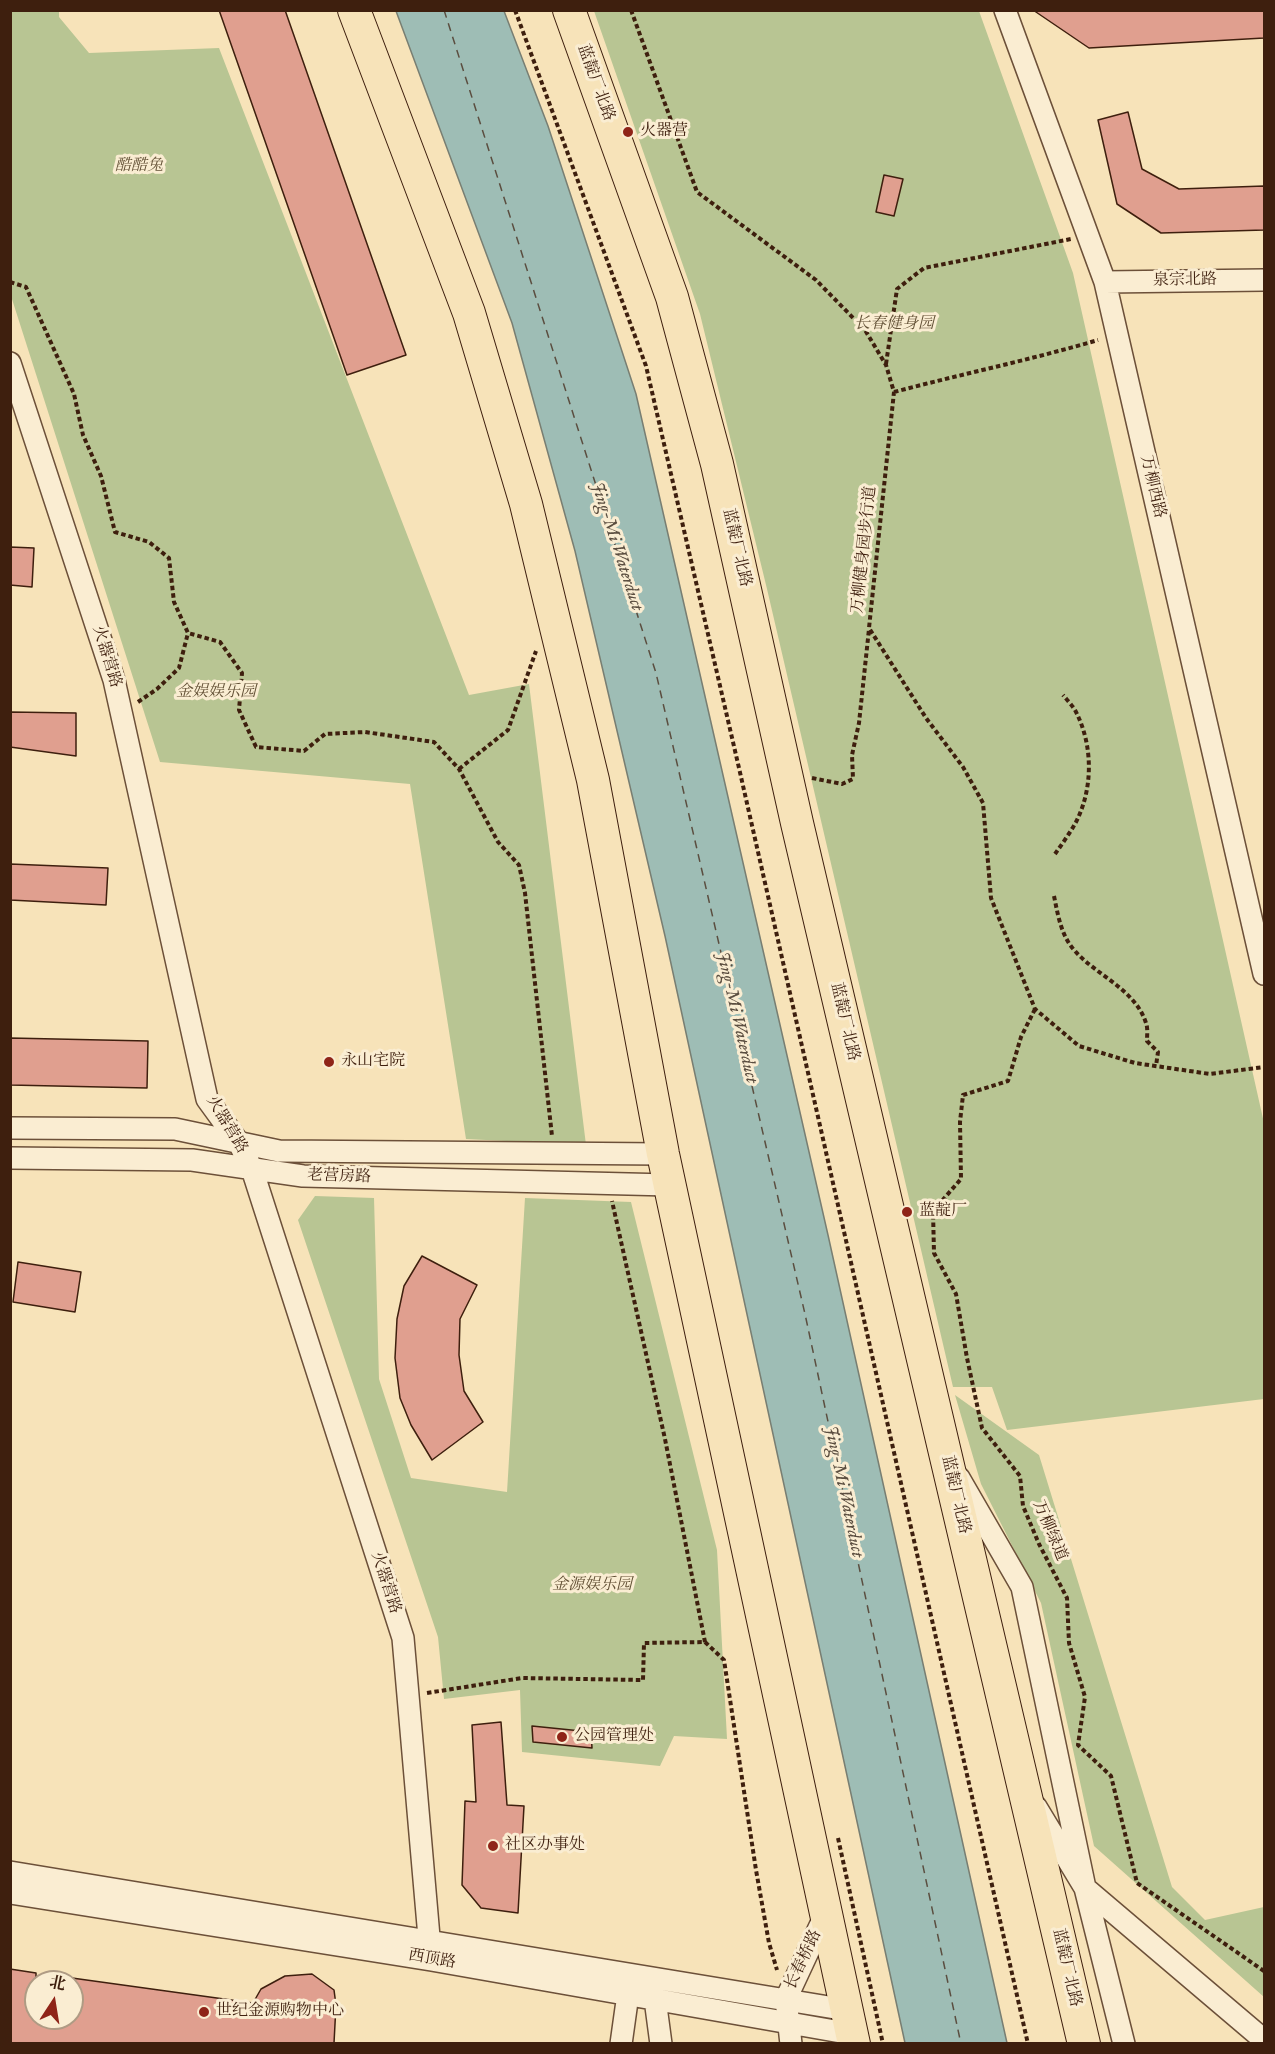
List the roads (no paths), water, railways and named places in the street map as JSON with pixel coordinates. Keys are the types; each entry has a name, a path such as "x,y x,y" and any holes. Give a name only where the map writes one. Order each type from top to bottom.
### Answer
{"highway":[{"path":"354,10 469,313 526,504 593,780 669,1185 851,2029"},
{"name":"蓝靛厂北路","path":"569,10 672,297 717,464 797,823 1084,2043"}],"street":[{"name":"万柳西路","path":"1005,10 1104,282 1264,974"},
{"name":"泉宗北路","path":"1104,282 1264,280"},
{"name":"火器营路","path":"10,363 111,669 207,1099 239,1143 252,1169 403,1638 430,1950"},
{"name":"老营房路","path":"10,1128 175,1129 279,1151 663,1154"},
{"name":"老营房路","path":"10,1158 192,1160 303,1176 669,1185"},
{"path":"945,1454 1022,1587 1085,1888 1124,2043"},
{"path":"1023,1786 1085,1888 1264,2040"},
{"name":"西顶路","path":"10,1872 430,1950 628,1995 655,1999 790,2033 851,2029"},
{"name":"西顶路","path":"10,1893 786,1999 851,2029"},
{"name":"长春桥路","path":"790,2033 786,1999 826,1913"},
{"path":"621,2043 628,1995"},
{"path":"655,1999 661,2043"}],"water":[{"name":"Jing-Mi Waterduct","path":"396,11 504,11 548,126 636,394 828,1235 1007,2043 905,2043 665,936 575,551 512,323"}],"place":[{"name":"火器营","path":"628,132"},
{"name":"永山宅院","path":"329,1062"},
{"name":"蓝靛厂","path":"907,1212"},
{"name":"公园管理处","path":"562,1737"},
{"name":"社区办事处","path":"493,1846"},
{"name":"世纪金源购物中心","path":"204,2012"}],"park label":[{"name":"酷酷兔","path":"139,167"},
{"name":"长春健身园","path":"894,325"},
{"name":"金娱娱乐园","path":"216,693"},
{"name":"金源娱乐园","path":"592,1586"}]}
